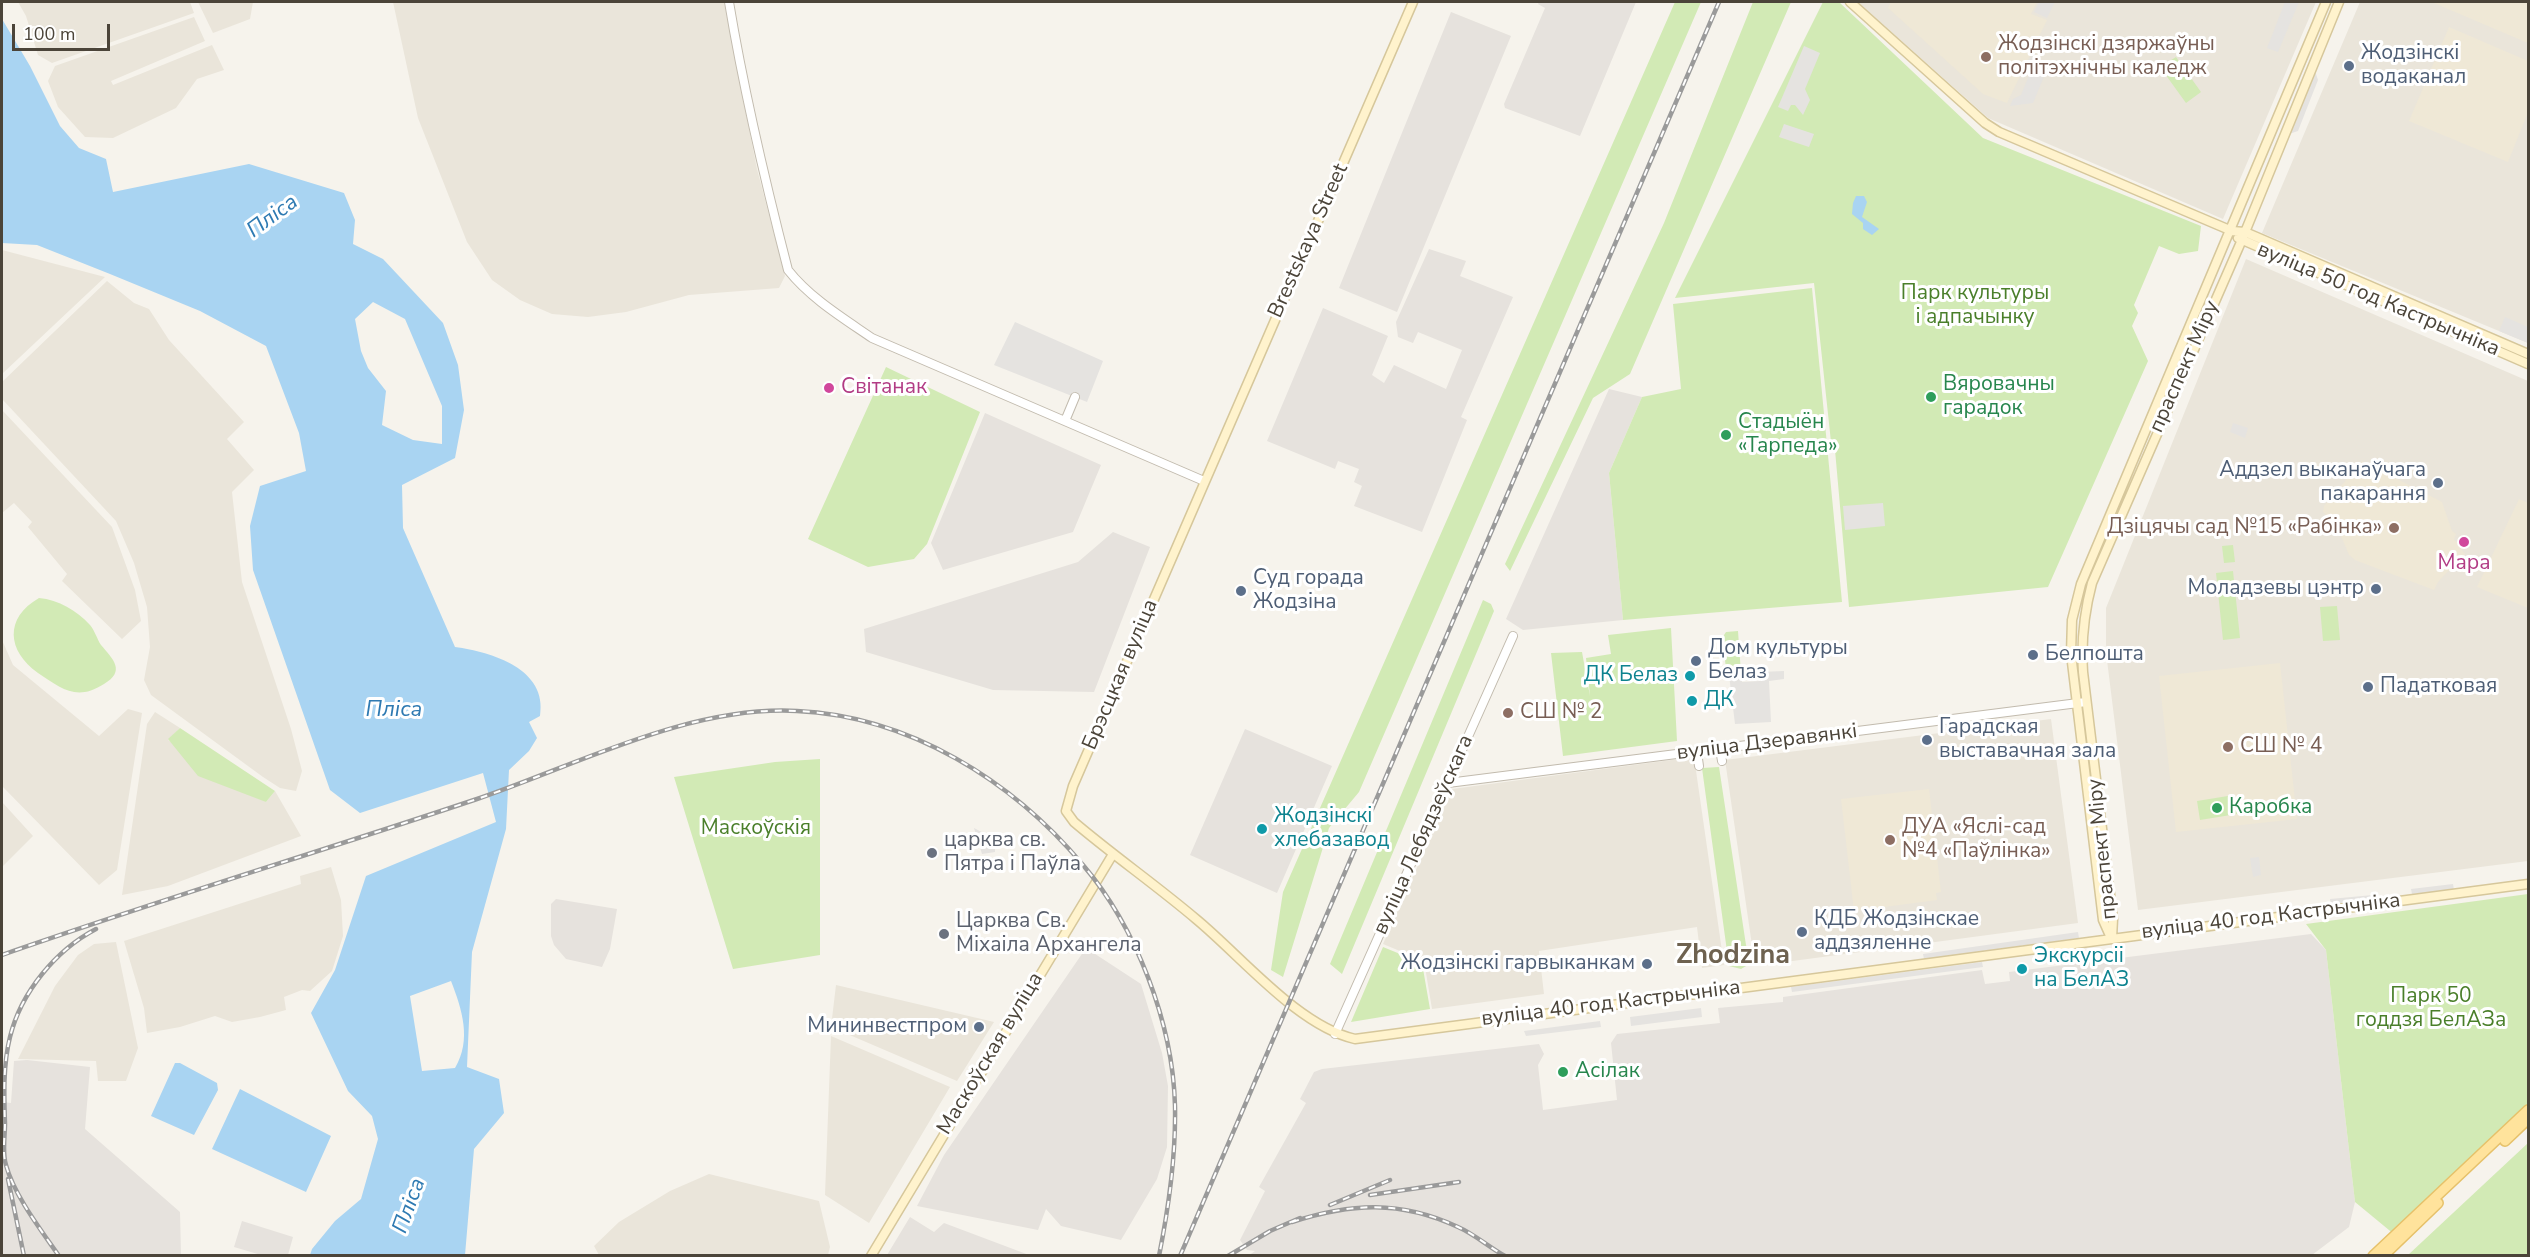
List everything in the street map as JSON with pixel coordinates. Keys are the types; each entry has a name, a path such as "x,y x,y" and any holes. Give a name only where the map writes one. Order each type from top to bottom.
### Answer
{"main road":[{"name":"Brestskaya Street","path":"1204,481 1413,2"},
{"name":"вуліца 50 год Кастрычніка","path":"1850,2 1985,123 1999,132 2232,231 2245,232 2529,354"},
{"name":"праспект Міру","path":"2111,938 2103,920 2076,704 2071,654 2076,603 2081,584 2232,231 2326,2"},
{"name":"праспект Міру","path":"2111,938 2113,920 2082,653 2084,619 2089,593 2164,415 2241,242 2339,2"},
{"path":"2315,30 2325,34"},
{"name":"вуліца 50 год Кастрычніка","path":"2232,231 2241,242 2529,364"},
{"path":"2153,412 2164,415"},
{"name":"Брэсцкая вуліца","path":"1113,854 1070,817 1066,811 1068,798 1204,481"},
{"name":"вуліца 40 год Кастрычніка","path":"1113,854 1196,918 1289,1002 1322,1028 1335,1034 1354,1038 2529,884"},
{"name":"Маскоўская вуліца","path":"871,1256 1113,854"},
{"path":"2099,882 2108,881"},
{"path":"2373,1256 2529,1110"},
{"path":"2383,1256 2529,1119"}],"street":[{"path":"729,2 748,108 788,270 796,280 833,311 872,338 1204,481"},
{"path":"1065,421 1075,397"},
{"name":"вуліца Лебядзеўскага","path":"1335,1034 1513,636"},
{"name":"вуліца Дзеравянкі","path":"1448,783 2086,702"},
{"path":"1720,749 1722,761"},
{"path":"1697,752 1699,766"}],"shaded area":[{"path":"18,2 190,2 194,13 52,63 38,55 26,16"},
{"path":"198,2 253,2 250,19 213,33"},
{"path":"393,2 724,2 757,169 785,276 779,288 689,295 626,312 588,317 552,314 520,300 492,280 467,242 418,118"},
{"path":"1539,2 1636,2 1580,136 1505,108 1504,104 1545,8 1538,4"},
{"path":"1858,2 2316,2 2223,219 1988,118"},
{"name":"Жодзінскі дзяржаўны політэхнічны каледж","path":"1891,2 2037,2 2031,14 2047,20 2007,103 1983,94 1888,8"},
{"path":"2039,2 2055,2 2047,18 2034,12"},
{"path":"2285,2 2299,2 2278,52 2267,48"},
{"path":"2360,2 2528,2 2528,343 2262,233"},
{"path":"2528,2 2528,43 2434,3"},
{"path":"1451,12 1511,36 1397,312 1339,288"},
{"path":"194,17 205,41 111,81 113,85 212,45 224,70 197,79 176,108 113,138 85,137 58,107 48,81 55,66"},
{"path":"2449,27 2528,61 2528,112 2508,162 2409,121"},
{"path":"1804,46 1820,53 1805,89 1810,100 1803,115 1795,105 1791,105 1788,111 1778,107"},
{"path":"2033,53 2045,74 2033,103 2010,106 2013,99 2021,95 2032,68 2029,61"},
{"path":"2315,71 2318,80 2298,131 2289,134"},
{"path":"1784,124 1814,134 1809,147 1779,137"},
{"path":"1429,249 1466,261 1460,276 1513,297 1461,417 1467,420 1422,532 1354,506 1362,486 1354,482 1359,469 1338,461 1335,469 1267,441 1323,308 1388,336 1372,375 1384,383 1394,365 1446,389 1462,350 1418,332 1413,343 1398,337 1396,322"},
{"path":"2,250 105,277 2,374"},
{"path":"2246,259 2528,381 2528,861 2138,910 2106,652 2106,608"},
{"path":"107,281 134,303 149,309 169,340 244,422 227,439 254,470 232,492 242,582 291,729 302,771 296,791 280,788 263,777 151,695 144,680 150,647 147,607 134,563 116,521 2,399 2,382"},
{"path":"2505,317 2528,327 2528,343 2499,331"},
{"path":"1015,322 1103,361 1087,402 994,365"},
{"path":"1609,389 1642,397 1609,473 1623,620 1523,630 1506,619"},
{"path":"2,410 112,527 135,590 141,621 122,639 62,581 67,574 28,527 32,522 14,503 2,513"},
{"path":"985,413 1101,465 1073,532 943,570 931,543"},
{"path":"2233,423 2248,428 2245,438 2230,432"},
{"name":"Дзіцячы сад №15 «Рабінка»","path":"2362,461 2442,502 2452,531 2456,534 2454,539 2465,554 2438,582 2434,590 2355,560 2349,555 2336,524 2323,512 2324,506"},
{"path":"2519,499 2528,503 2528,608 2477,587"},
{"path":"1883,503 1885,526 1845,530 1843,506"},
{"path":"1113,532 1150,547 1094,692 993,690 866,652 864,629 1078,562"},
{"path":"2,640 13,665 99,736 128,709 142,713 117,870 99,885 2,786"},
{"name":"СШ № 4","path":"2280,663 2297,819 2176,832 2159,676"},
{"path":"1784,671 1784,679 1769,681 1771,722 1735,724 1729,675 1741,673 1742,682 1760,681 1760,672"},
{"path":"155,712 180,728 168,740 266,802 275,791 301,836 168,886 122,895 147,724"},
{"path":"2051,719 2078,923 1755,966 1725,760"},
{"path":"1245,729 1332,766 1277,893 1190,855"},
{"path":"1694,757 1724,965 1702,968 1697,927 1539,951 1544,994 1432,1009 1424,961 1383,944 1452,789"},
{"name":"ДУА «Яслі-сад №4 «Паўлінка»","path":"1929,789 1941,892 1936,893 1937,900 1854,911 1841,799"},
{"path":"2,802 33,836 2,867"},
{"path":"974,828 995,839 995,852 982,854"},
{"path":"2259,857 2261,875 2253,877 2250,858"},
{"path":"331,867 341,900 343,936 332,971 310,991 302,990 284,997 286,1010 260,1017 232,1022 215,1016 180,1027 147,1033 144,1008 124,941 301,884 300,876"},
{"path":"2453,884 2454,890 2412,894 2411,889"},
{"path":"2373,895 2373,900 2331,905 2330,899"},
{"path":"556,899 617,909 610,949 602,967 566,959 554,945 551,936 551,904"},
{"path":"2078,932 2079,938 1924,959 1923,954"},
{"path":"2311,934 2326,950 2355,1202 2349,1227 2312,1255 1248,1256 1255,1251 1247,1250 1240,1240 1265,1191 1259,1187 1306,1103 1300,1099 1314,1072 1322,1069 1539,1044 1544,1054 1538,1065 1543,1110 1617,1100 1611,1043 1617,1034 1720,1023 1718,1008 1783,1002 1783,997 1982,970 1985,984 2010,981 2009,972"},
{"path":"116,942 138,1048 126,1081 98,1081 96,1061 18,1059 55,986 78,955 94,944"},
{"path":"1086,948 1141,984 1162,1053 1168,1086 1167,1147 1157,1179 1121,1240 1061,1226 1046,1209 1038,1230 917,1206 944,1155"},
{"path":"1982,962 1983,967 1792,992 1791,987"},
{"path":"836,985 994,1022 957,1081 831,1027"},
{"path":"1701,1008 1702,1017 1631,1026 1630,1017"},
{"path":"1600,1021 1601,1027 1526,1036 1524,1031"},
{"path":"831,1036 950,1087 869,1223 825,1195"},
{"path":"27,1060 90,1067 85,1129 180,1212 181,1255 2,1255 2,1102 11,1103 14,1061"},
{"path":"709,1174 819,1201 830,1247 828,1255 599,1255 594,1246 619,1222 670,1191"},
{"path":"910,1217 934,1232 944,1223 1029,1255 887,1255"},
{"path":"242,1221 293,1237 288,1255 261,1255 234,1247"}],"green space":[{"path":"1675,2 1701,2 1359,792 1329,828 1283,977 1271,970 1283,892"},
{"path":"1753,2 1791,2 1630,374 1593,398 1510,571 1505,564 1664,223"},
{"name":"Парк культуры і адпачынку","path":"1823,2 1839,2 1983,138 2201,226 2198,251 2179,254 2159,246 2134,305 2138,313 2132,326 2148,361 2048,587 1849,607 1835,450 1831,442 1814,283 1675,298"},
{"path":"2176,57 2201,92 2186,103 2160,67"},
{"name":"Стадыён «Тарпеда»","path":"1812,288 1842,602 1623,620 1609,473 1642,397 1681,389 1673,304"},
{"path":"886,367 980,412 927,544 914,559 868,567 808,539"},
{"path":"2233,545 2235,562 2224,563 2222,546"},
{"path":"2233,571 2240,638 2223,640 2216,573"},
{"path":"39,598 67,607 90,625 115,665 116,670 111,679 85,692 69,691 38,673 20,655 15,645 15,625 28,606"},
{"path":"1483,600 1491,604 1494,611 1342,974 1330,964"},
{"path":"2337,606 2340,640 2323,641 2320,607"},
{"path":"1671,628 1677,741 1563,756 1551,653 1582,652 1590,696 1586,658 1611,654 1608,635"},
{"path":"1738,631 1741,673 1734,676 1726,668 1722,638 1726,632"},
{"path":"180,728 275,791 266,802 198,776 168,739"},
{"name":"Маскоўскія","path":"820,759 820,955 733,969 674,777 775,762"},
{"path":"1719,767 1746,945 1753,962 1741,969 1729,966 1702,768"},
{"name":"Каробка","path":"2234,795 2237,814 2200,820 2197,801"},
{"name":"Парк 50 годдзя БелАЗа","path":"2528,894 2528,1107 2395,1235 2355,1202 2326,950 2306,924"},
{"path":"1383,947 1422,963 1430,1009 1351,1022"},
{"path":"2528,1143 2528,1255 2408,1255"}],"water":[{"name":"Пліса","path":"2,19 30,66 60,126 79,148 106,159 113,192 249,164 344,193 355,220 353,244 383,259 443,323 458,365 464,410 455,458 402,485 403,528 455,647 485,653 514,666 535,686 540,700 540,716 529,722 537,738 529,751 509,770 506,829 472,952 467,1067 499,1079 504,1113 474,1149 465,1255 310,1255 312,1249 335,1221 361,1199 378,1139 372,1116 348,1091 311,1013 335,970 366,876 496,822 483,773 360,813 330,790 253,570 250,526 260,486 306,471 299,433 266,346 200,311 37,245 2,243","holes":["373,302 405,319 442,406 442,444 413,440 382,425 386,391 368,368 361,351 355,319","451,981 464,1024 460,1057 455,1068 422,1071 410,996"]},
{"path":"1856,196 1864,196 1867,202 1862,217 1879,229 1872,235 1863,229 1863,223 1852,214"},
{"path":"175,1063 180,1063 217,1083 218,1090 194,1135 151,1116"},
{"path":"240,1089 331,1136 306,1192 212,1149"}],"railway":[{"path":"1180,1256 1719,2"},
{"path":"2,955 477,799 675,727 716,717 757,712 797,711 839,716 879,725 956,758 1025,806 1083,865 1102,890 1135,947 1159,1010 1173,1074 1175,1106 1173,1162 1159,1256"},
{"path":"59,1256 36,1224 15,1188 6,1165 4,1150 6,1058 15,1020 31,989 67,948 96,929"},
{"path":"8,1179 24,1256"},
{"path":"1330,1205 1390,1180"},
{"path":"1370,1195 1459,1182"},
{"path":"1292,1222 1355,1208 1375,1207 1416,1212 1458,1227 1505,1256"},
{"path":"1228,1256 1270,1231 1300,1218"}],"place":[{"name":"Жодзінскі дзяржаўны політэхнічны каледж","path":"1986,57"},
{"name":"Жодзінскі водаканал","path":"2349,66"},
{"name":"Світанак","path":"829,388"},
{"name":"Вяровачны гарадок","path":"1931,397"},
{"name":"Стадыён «Тарпеда»","path":"1726,435"},
{"name":"Аддзел выканаўчага пакарання","path":"2438,483"},
{"name":"Дзіцячы сад №15 «Рабінка»","path":"2394,528"},
{"name":"Мара","path":"2464,542"},
{"name":"Моладзевы цэнтр","path":"2376,589"},
{"name":"Суд горада Жодзіна","path":"1241,591"},
{"name":"Белпошта","path":"2033,655"},
{"name":"Дом культуры Белаз","path":"1696,661"},
{"name":"ДК Белаз","path":"1690,676"},
{"name":"Падатковая","path":"2368,687"},
{"name":"ДК","path":"1692,701"},
{"name":"СШ № 2","path":"1508,713"},
{"name":"Гарадская выставачная зала","path":"1927,740"},
{"name":"СШ № 4","path":"2228,747"},
{"name":"Каробка","path":"2217,808"},
{"name":"Жодзінскі хлебазавод","path":"1262,829"},
{"name":"ДУА «Яслі-сад №4 «Паўлінка»","path":"1890,840"},
{"name":"царква св. Пятра і Паўла","path":"932,853"},
{"name":"КДБ Жодзінскае аддзяленне","path":"1802,932"},
{"name":"Царква Св. Міхаіла Архангела","path":"944,934"},
{"name":"Жодзінскі гарвыканкам","path":"1647,964"},
{"name":"Экскурсіі на БелАЗ","path":"2022,969"},
{"name":"Мининвестпром","path":"979,1027"},
{"name":"Асілак","path":"1563,1072"}],"district":[{"name":"Zhodzina","path":"1733,956"}]}
